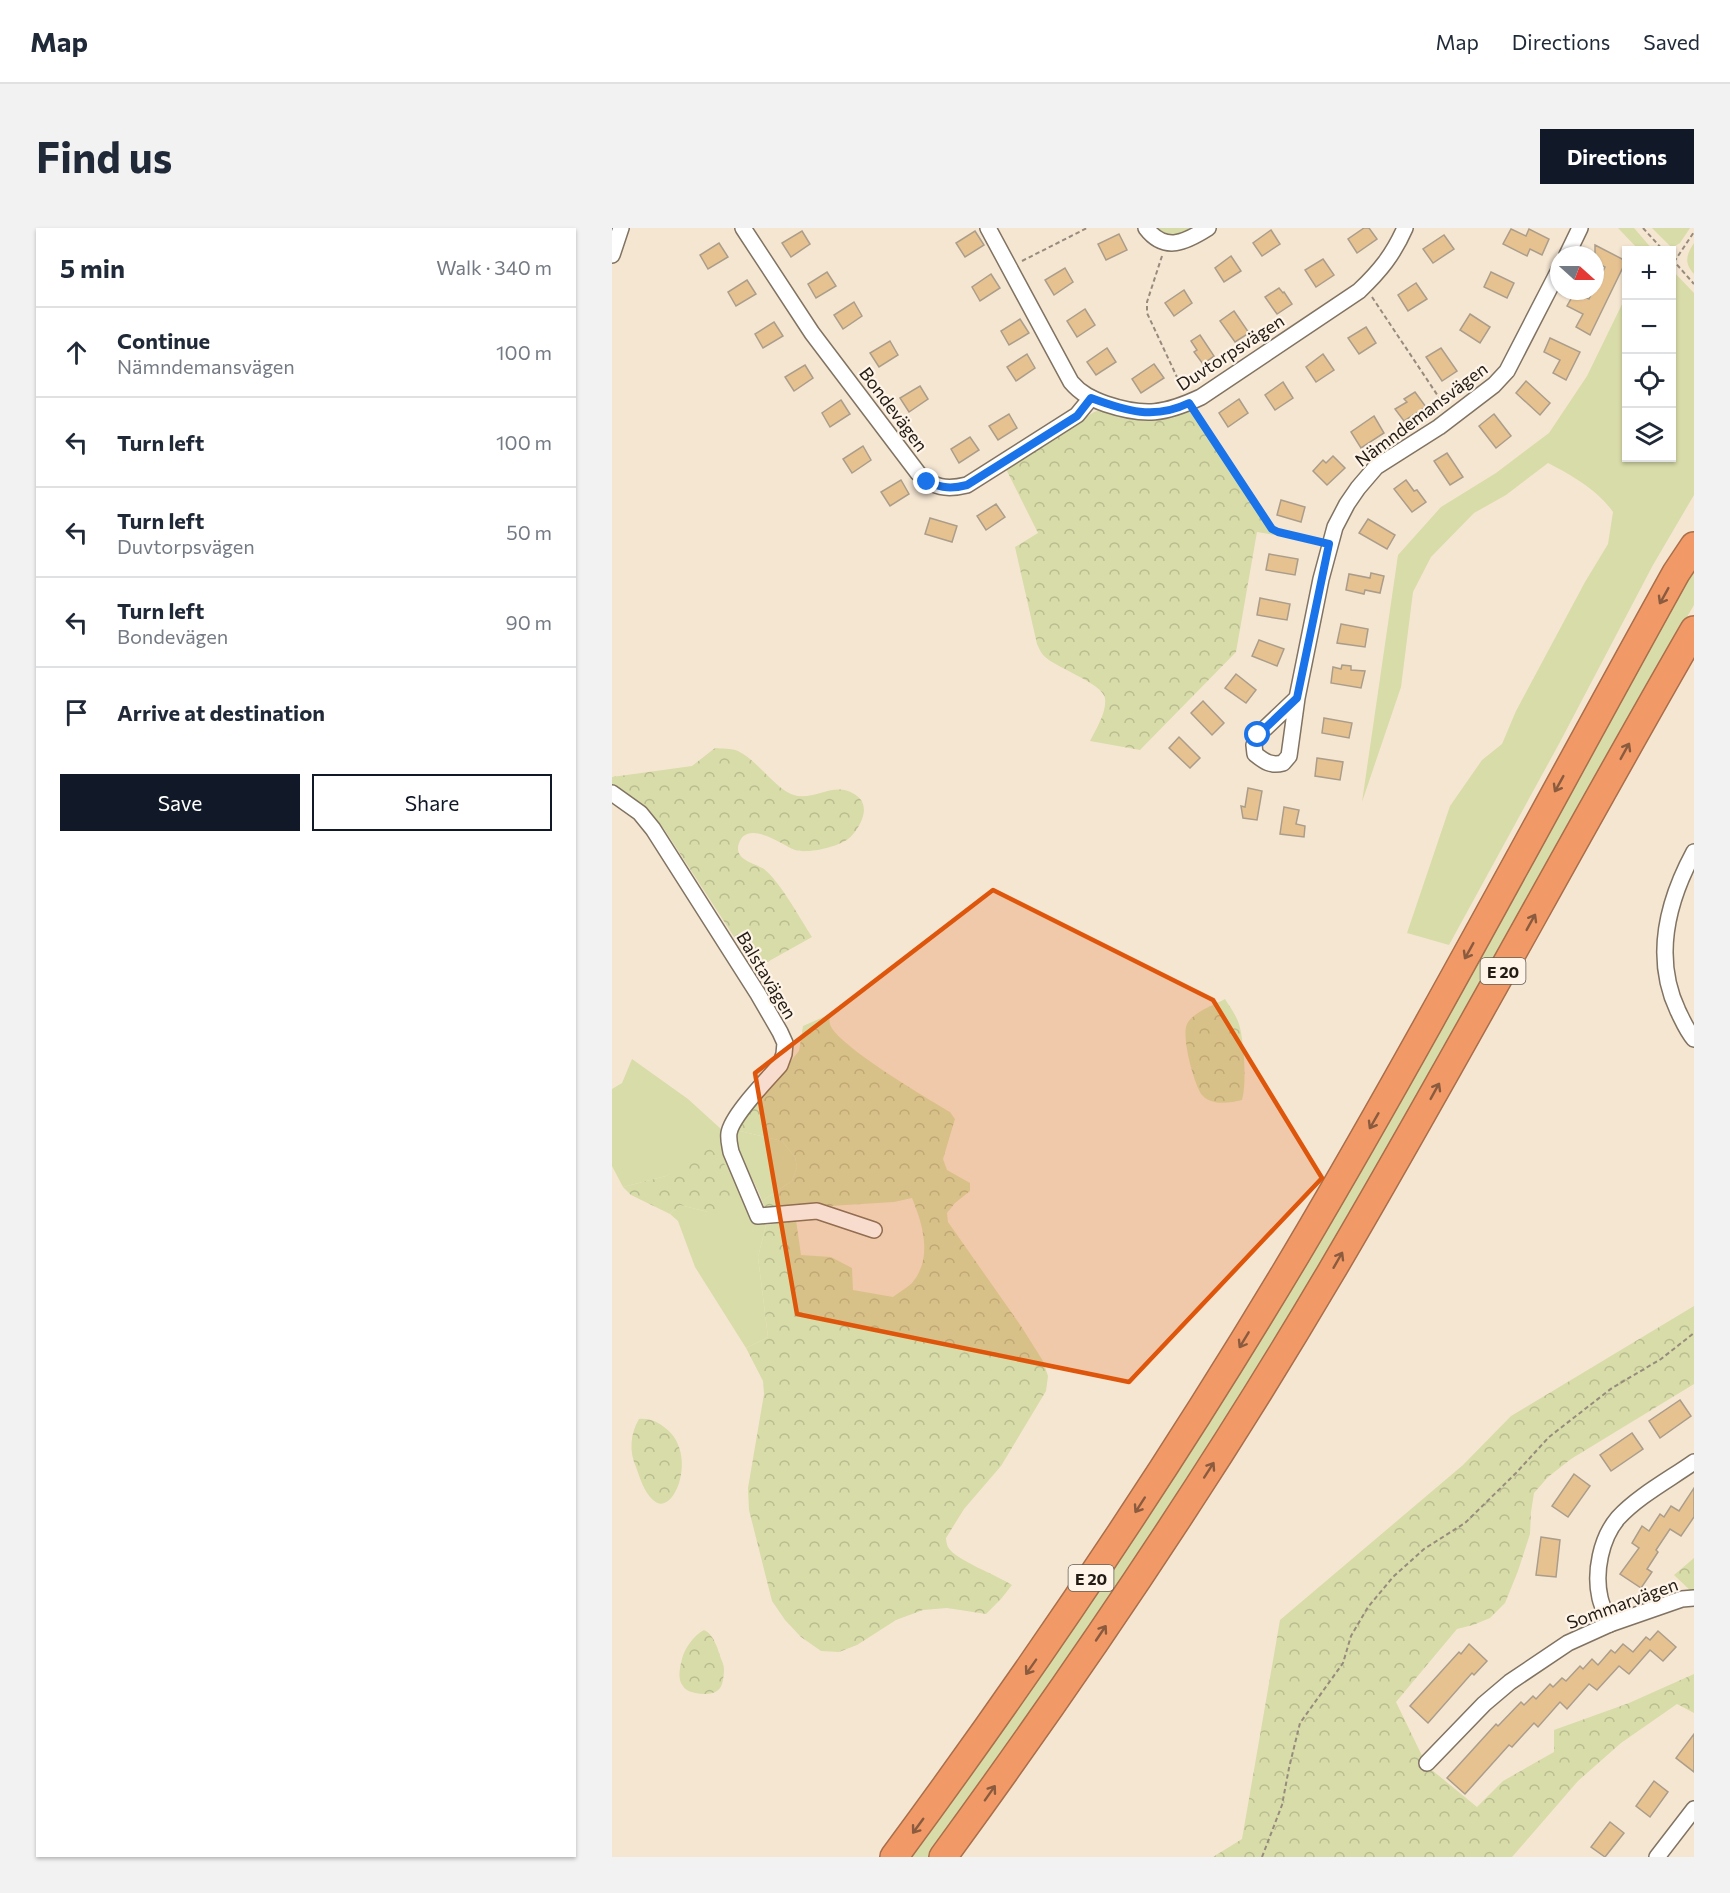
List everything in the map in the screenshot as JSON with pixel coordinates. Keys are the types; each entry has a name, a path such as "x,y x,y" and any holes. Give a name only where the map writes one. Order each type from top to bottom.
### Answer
{"highway":[{"name":"E 20","path":"894,1857 1067,1615 1240,1347 1382,1107 1676,573 1694,546"},
{"name":"E 20","path":"943,1857 1101,1634 1274,1366 1410,1136 1694,630"}],"street":[{"path":"612,255 621,228"},
{"name":"Bondevägen","path":"743,228 812,333 927,482 953,489 967,485 1077,416 1091,398"},
{"name":"Duvtorpsvägen","path":"988,228 1071,382 1078,390 1091,398 1139,413 1159,412 1189,403 1221,384 1365,285 1378,273 1395,250 1405,228"},
{"path":"1146,228 1150,233 1166,242 1173,243 1185,242 1208,228"},
{"path":"1571,246 1580,228"},
{"name":"Nämndemansvägen","path":"1297,698 1329,544 1347,504 1377,467 1494,386 1507,371 1550,287"},
{"name":"Balstavägen","path":"612,793 640,813 654,829 758,994 785,1043 780,1065 736,1118 729,1131 731,1152 758,1216 817,1211 874,1230"},
{"path":"1694,852 1674,896 1666,928 1664,963 1671,996 1694,1040"},
{"path":"1610,1624 1600,1598 1598,1575 1601,1551 1608,1534 1618,1518 1635,1503 1694,1462"},
{"name":"Sommarvägen","path":"1427,1763 1484,1704 1510,1682 1568,1643 1610,1624 1682,1599 1694,1598"},
{"path":"1657,1857 1694,1809"}],"path":[{"path":"1009,267 1087,228"},
{"path":"1643,228 1660,246"},
{"path":"1676,257 1694,232"},
{"path":"1166,242 1147,313 1189,403 1272,529 1329,544"},
{"path":"1676,264 1694,284"},
{"path":"1365,285 1452,417"},
{"path":"1262,1857 1282,1805 1288,1768 1300,1723 1343,1663 1351,1636 1368,1607 1393,1577 1424,1549 1465,1523 1549,1437 1612,1388 1661,1359 1694,1333"}],"highlighted area":[{"path":"993,890 1213,1000 1322,1178 1129,1382 797,1314 755,1073"}],"green space":[{"path":"1156,228 1196,228 1171,236"},
{"path":"1618,228 1634,228 1650,246 1635,246"},
{"path":"1652,228 1690,228 1680,243 1670,246"},
{"path":"1694,243 1694,274 1687,259"},
{"path":"1676,274 1694,293 1694,495 1653,565 1449,945 1407,933 1450,806 1482,760 1502,744 1516,711 1585,582 1608,544 1613,512 1592,490 1548,463 1506,495 1474,513 1431,557 1413,592 1401,687 1362,802 1398,555 1441,507 1496,473 1549,433 1587,376 1622,304 1622,462 1676,462"},
{"path":"1100,410 1189,410 1275,535 1257,532 1236,652 1140,750 1090,741 1103,715 1105,698 1102,692 1088,681 1050,661 1041,652 1037,644 1015,547 1038,533 1007,467"},
{"path":"1694,569 1694,605 1629,716 1410,1114 1264,1363 1080,1647 928,1857 905,1857 967,1774"},
{"path":"715,748 735,750 745,755 791,794 807,796 832,790 848,791 857,796 863,805 862,819 855,832 843,842 830,847 800,851 757,833 743,836 739,843 739,853 746,860 770,874 812,937 755,969 664,829 642,806 612,786 612,777 692,766"},
{"path":"1225,999 1241,1031 1244,1093 1242,1100 1221,1103 1210,1101 1199,1090 1189,1060 1186,1030 1187,1024 1194,1016"},
{"path":"830,1014 830,1024 848,1044 884,1071 950,1112 955,1119 943,1159 947,1170 970,1183 970,1191 947,1213 948,1222 1021,1326 1043,1361 1048,1376 1046,1391 1001,1466 964,1509 946,1538 948,1547 959,1557 1012,1585 986,1614 947,1608 923,1610 896,1620 857,1645 839,1652 821,1651 801,1637 772,1601 749,1510 748,1488 764,1394 763,1381 746,1348 768,1337 758,1257 766,1225 796,1220 801,1255 831,1257 852,1268 853,1290 893,1297 912,1283 922,1263 924,1241 920,1219 912,1198 894,1202 766,1210 762,1201 792,1181 797,1167 795,1157 782,1141 736,1130 740,1121 799,1051 803,1026"},
{"path":"632,1059 688,1099 721,1129 756,1218 766,1225 758,1257 768,1337 746,1348 695,1267 678,1221 670,1214 680,1205 708,1212 687,1164 666,1176 623,1187 612,1166 612,1089 622,1083"},
{"path":"736,1130 782,1141 795,1157 797,1167 792,1181 762,1201 740,1156 735,1138"},
{"path":"709,1147 726,1166 737,1195 726,1209 708,1212 680,1205 670,1214 631,1195 623,1187 666,1176"},
{"path":"1694,1306 1694,1384 1571,1459 1548,1477 1534,1493 1530,1534 1505,1603 1490,1618 1457,1629 1396,1702 1427,1766 1477,1807 1503,1781 1554,1752 1554,1730 1629,1703 1694,1674 1694,1713 1677,1704 1621,1743 1578,1781 1512,1857 1213,1857 1242,1839 1280,1620 1463,1465 1511,1416"},
{"path":"639,1419 652,1420 664,1427 675,1438 680,1452 682,1466 680,1480 669,1501 661,1504 647,1493 634,1461 632,1437"},
{"path":"1694,1558 1694,1594 1674,1575"},
{"path":"704,1630 716,1644 724,1670 720,1689 705,1694 687,1690 681,1683 680,1676 680,1666 685,1651 693,1639"}],"building":[{"path":"1364,228 1369,228 1377,239 1357,253 1348,239"},
{"path":"1511,229 1526,236 1529,229 1549,239 1542,255 1530,249 1527,256 1503,244"},
{"path":"1271,230 1280,244 1262,256 1253,243"},
{"path":"802,231 810,244 791,257 782,243"},
{"path":"975,231 984,245 965,257 956,243"},
{"path":"1119,234 1127,250 1106,260 1098,244"},
{"path":"1444,235 1454,249 1433,263 1423,249"},
{"path":"719,243 728,257 708,269 700,255"},
{"path":"1604,250 1622,259 1622,269 1590,335 1576,327 1583,314 1567,306 1570,300 1604,300"},
{"path":"1231,256 1241,271 1224,282 1215,268"},
{"path":"1323,259 1334,275 1316,287 1305,270"},
{"path":"1065,268 1073,282 1054,295 1045,280"},
{"path":"827,272 836,286 816,298 808,284"},
{"path":"1491,272 1514,283 1507,298 1484,287"},
{"path":"991,274 1000,288 980,301 972,287"},
{"path":"747,280 756,294 736,306 728,292"},
{"path":"1416,283 1427,299 1408,311 1398,295"},
{"path":"1279,288 1292,304 1277,314 1265,297"},
{"path":"1184,290 1192,303 1174,316 1165,303"},
{"path":"854,302 862,316 843,329 834,315"},
{"path":"1085,309 1095,325 1077,337 1067,321"},
{"path":"1234,311 1249,333 1235,342 1220,321"},
{"path":"1470,314 1490,327 1480,343 1460,330"},
{"path":"1020,319 1029,333 1009,345 1001,331"},
{"path":"774,322 783,336 763,348 755,334"},
{"path":"1366,327 1376,343 1359,354 1348,338"},
{"path":"1200,335 1214,356 1203,364 1194,352 1197,350 1191,341"},
{"path":"1550,338 1580,352 1566,380 1553,373 1560,360 1544,352"},
{"path":"890,341 898,355 879,367 870,353"},
{"path":"1107,348 1116,362 1096,375 1087,362"},
{"path":"1441,348 1457,371 1442,381 1426,357"},
{"path":"1027,354 1035,368 1016,381 1007,367"},
{"path":"1323,354 1334,370 1316,382 1306,367"},
{"path":"1154,364 1164,378 1141,393 1132,379"},
{"path":"805,365 813,378 794,391 785,377"},
{"path":"1526,381 1550,403 1540,415 1516,393"},
{"path":"1283,382 1293,398 1275,410 1265,395"},
{"path":"920,386 928,399 909,412 900,398"},
{"path":"1415,392 1426,407 1404,421 1395,409 1407,402 1404,399"},
{"path":"1239,399 1248,413 1228,427 1219,413"},
{"path":"841,400 850,414 830,427 822,413"},
{"path":"1009,414 1017,428 998,440 989,426"},
{"path":"1494,414 1511,436 1496,448 1479,426"},
{"path":"1374,416 1384,433 1361,448 1351,432"},
{"path":"970,437 979,450 959,463 951,449"},
{"path":"863,446 871,460 852,473 843,459"},
{"path":"1447,453 1463,477 1450,485 1434,461"},
{"path":"1333,456 1345,468 1327,485 1313,471 1323,460 1326,463"},
{"path":"901,480 909,494 890,506 881,492"},
{"path":"1406,480 1426,502 1412,512 1394,489"},
{"path":"1281,500 1305,507 1301,522 1277,515"},
{"path":"996,504 1005,517 986,530 977,516"},
{"path":"930,518 957,526 952,542 925,534"},
{"path":"1368,519 1395,535 1387,549 1359,533"},
{"path":"1269,554 1298,559 1295,575 1266,570"},
{"path":"1371,573 1384,576 1380,593 1365,590 1364,594 1346,590 1349,574 1370,578"},
{"path":"1260,598 1290,604 1287,620 1257,615"},
{"path":"1341,624 1368,629 1365,647 1337,643"},
{"path":"1259,640 1284,649 1277,666 1252,656"},
{"path":"1342,665 1351,666 1351,670 1365,671 1361,688 1331,683 1333,667 1341,669"},
{"path":"1236,674 1256,690 1246,703 1225,688"},
{"path":"1203,701 1224,723 1212,735 1191,713"},
{"path":"1324,718 1352,723 1349,738 1322,733"},
{"path":"1179,737 1200,758 1190,768 1169,748"},
{"path":"1317,758 1343,762 1340,780 1315,776"},
{"path":"1248,788 1262,791 1257,820 1243,818 1241,806 1245,807"},
{"path":"1284,807 1299,810 1296,824 1305,826 1304,837 1280,834"},
{"path":"1680,1400 1691,1416 1660,1438 1649,1421"},
{"path":"1632,1433 1643,1449 1611,1471 1600,1455"},
{"path":"1574,1474 1590,1486 1568,1517 1552,1506"},
{"path":"1694,1488 1694,1517 1681,1536 1670,1529 1656,1550 1658,1552 1647,1569 1652,1572 1641,1588 1620,1574 1639,1548 1632,1543 1642,1526 1649,1531 1660,1514 1664,1517 1671,1506 1679,1511"},
{"path":"1541,1537 1560,1540 1556,1577 1536,1575"},
{"path":"1658,1631 1676,1647 1663,1661 1650,1650 1629,1674 1619,1666 1597,1690 1589,1684 1567,1709 1560,1702 1538,1727 1534,1723 1512,1747 1509,1745 1465,1794 1447,1778 1496,1724 1498,1726 1521,1702 1524,1705 1533,1696 1536,1699 1550,1684 1553,1687 1562,1678 1566,1681 1580,1666 1583,1669 1592,1659 1598,1665 1611,1650 1615,1653 1623,1644 1633,1652 1646,1637 1650,1640"},
{"path":"1469,1644 1487,1661 1474,1675 1472,1673 1428,1723 1410,1706"},
{"path":"1694,1734 1694,1772 1676,1758"},
{"path":"1654,1781 1668,1792 1650,1817 1636,1806"},
{"path":"1610,1822 1624,1833 1605,1857 1591,1847"}],"route":[{"path":"927,482 953,489 967,485 1077,416 1091,398 1139,413 1159,412 1189,403 1272,529 1329,544 1297,698 1258,735"}]}
